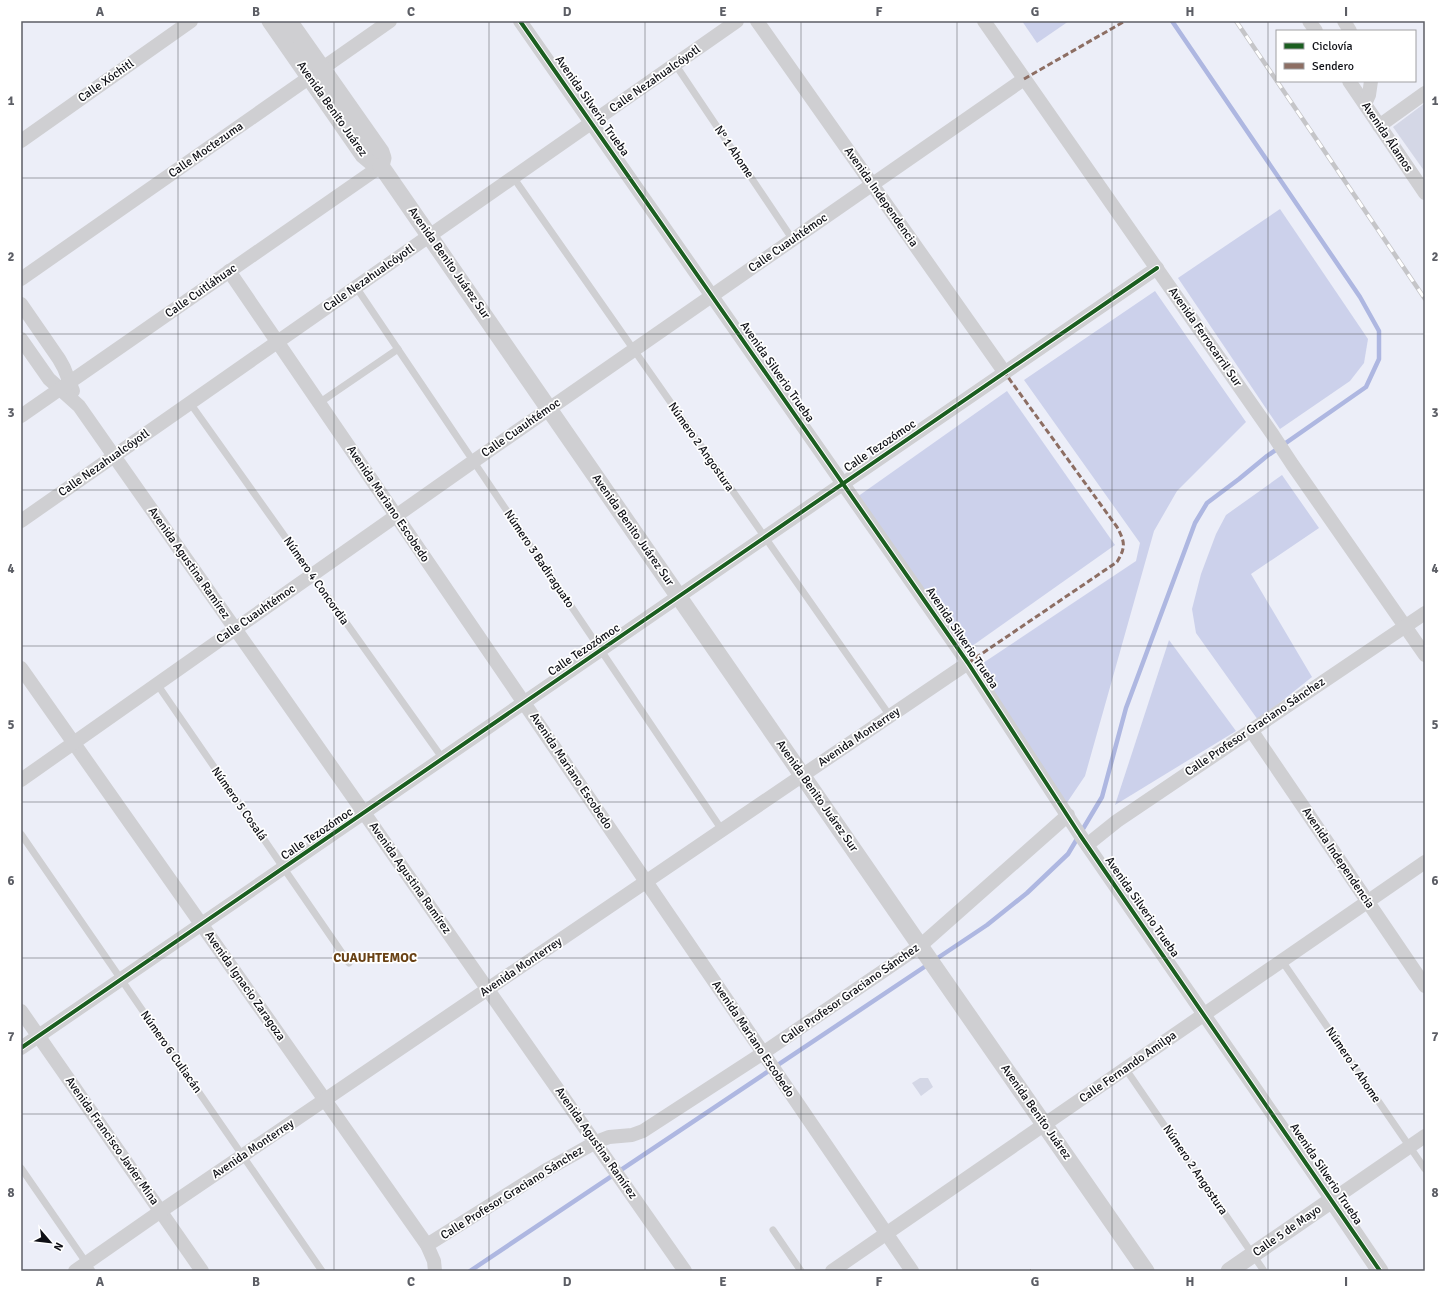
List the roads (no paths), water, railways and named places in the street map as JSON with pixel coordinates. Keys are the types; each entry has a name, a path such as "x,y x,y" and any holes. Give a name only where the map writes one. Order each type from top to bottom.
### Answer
{"street":[{"name":"Calle Xóchitl","path":"21,141 192,21"},
{"name":"Avenida Benito Juárez","path":"270,21 316,73 381,152 383,158 381,166"},
{"name":"Avenida Benito Juárez","path":"289,21 316,73"},
{"name":"Calle Moctezuma","path":"21,280 390,21"},
{"name":"Avenida Silverio Trueba","path":"520,21 968,663 1087,845 1380,1271"},
{"name":"Calle Nezahualcóyotl","path":"21,521 737,21"},
{"name":"Avenida Independencia","path":"757,21 1005,373"},
{"name":"Avenida Ferrocarril Sur","path":"984,21 1425,655"},
{"path":"1309,21 1315,30"},
{"path":"1344,21 1349,30"},
{"name":"Calle Cuauhtémoc","path":"21,780 549,409 1024,80"},
{"name":"Avenida Álamos","path":"1350,82 1425,193"},
{"path":"1365,104 1370,95 1371,82"},
{"path":"1379,126 1425,93"},
{"name":"Avenida Benito Juárez Sur","path":"381,166 922,949"},
{"name":"Calle Cuitláhuac","path":"21,416 381,166"},
{"name":"Calle Tezozómoc","path":"21,1048 1157,268"},
{"name":"Avenida Mariano Escobedo","path":"229,271 912,1271"},
{"name":"Avenida Agustina Ramírez","path":"21,304 59,359 65,385 79,406 685,1271"},
{"name":"Avenida Agustina Ramírez","path":"21,340 49,379 65,385"},
{"name":"Calle Profesor Graciano Sánchez","path":"1087,845 1117,821 1425,612"},
{"name":"Avenida Monterrey","path":"75,1271 89,1267 161,1211 968,663"},
{"name":"Avenida Ignacio Zaragoza","path":"21,668 428,1245"},
{"name":"Avenida Independencia","path":"1252,730 1425,986"},
{"name":"Calle Profesor Graciano Sánchez","path":"435,1271 434,1261 428,1245 548,1169 599,1147 609,1137 632,1135 644,1132 922,949 1068,815"},
{"name":"Calle Fernando Amilpa","path":"832,1271 1425,862"},
{"name":"Avenida Benito Juárez","path":"922,949 1146,1271"},
{"name":"Avenida Francisco Javier Mina","path":"21,1011 202,1271"},
{"name":"Calle 5 de Mayo","path":"1229,1271 1425,1136"}],"lane":[{"name":"N° 1 Ahome","path":"675,64 793,240"},
{"name":"Número 2 Angostura","path":"513,177 890,716"},
{"name":"Número 3 Badiraguato","path":"356,287 722,830"},
{"path":"320,404 398,349"},
{"name":"Número 4 Concordia","path":"190,403 442,759"},
{"name":"Número 5 Cosalá","path":"157,684 348,963"},
{"name":"Número 6 Culiacán","path":"21,834 322,1271"},
{"name":"Número 1 Ahome","path":"1282,961 1425,1169"},
{"name":"Número 2 Angostura","path":"1125,1068 1264,1271"},
{"path":"21,1168 89,1267"},
{"path":"773,1230 800,1271"}],"waterway":[{"path":"470,1271 987,925 1027,893 1068,854 1102,797 1126,708 1195,523 1207,503 1267,456 1366,387 1379,359 1379,331 1360,297 1172,21"}],"railway":[{"path":"1236,21 1276,80"},
{"path":"1277,82 1425,299"}],"district":[{"name":"CUAUHTEMOC","path":"375,958"}]}
